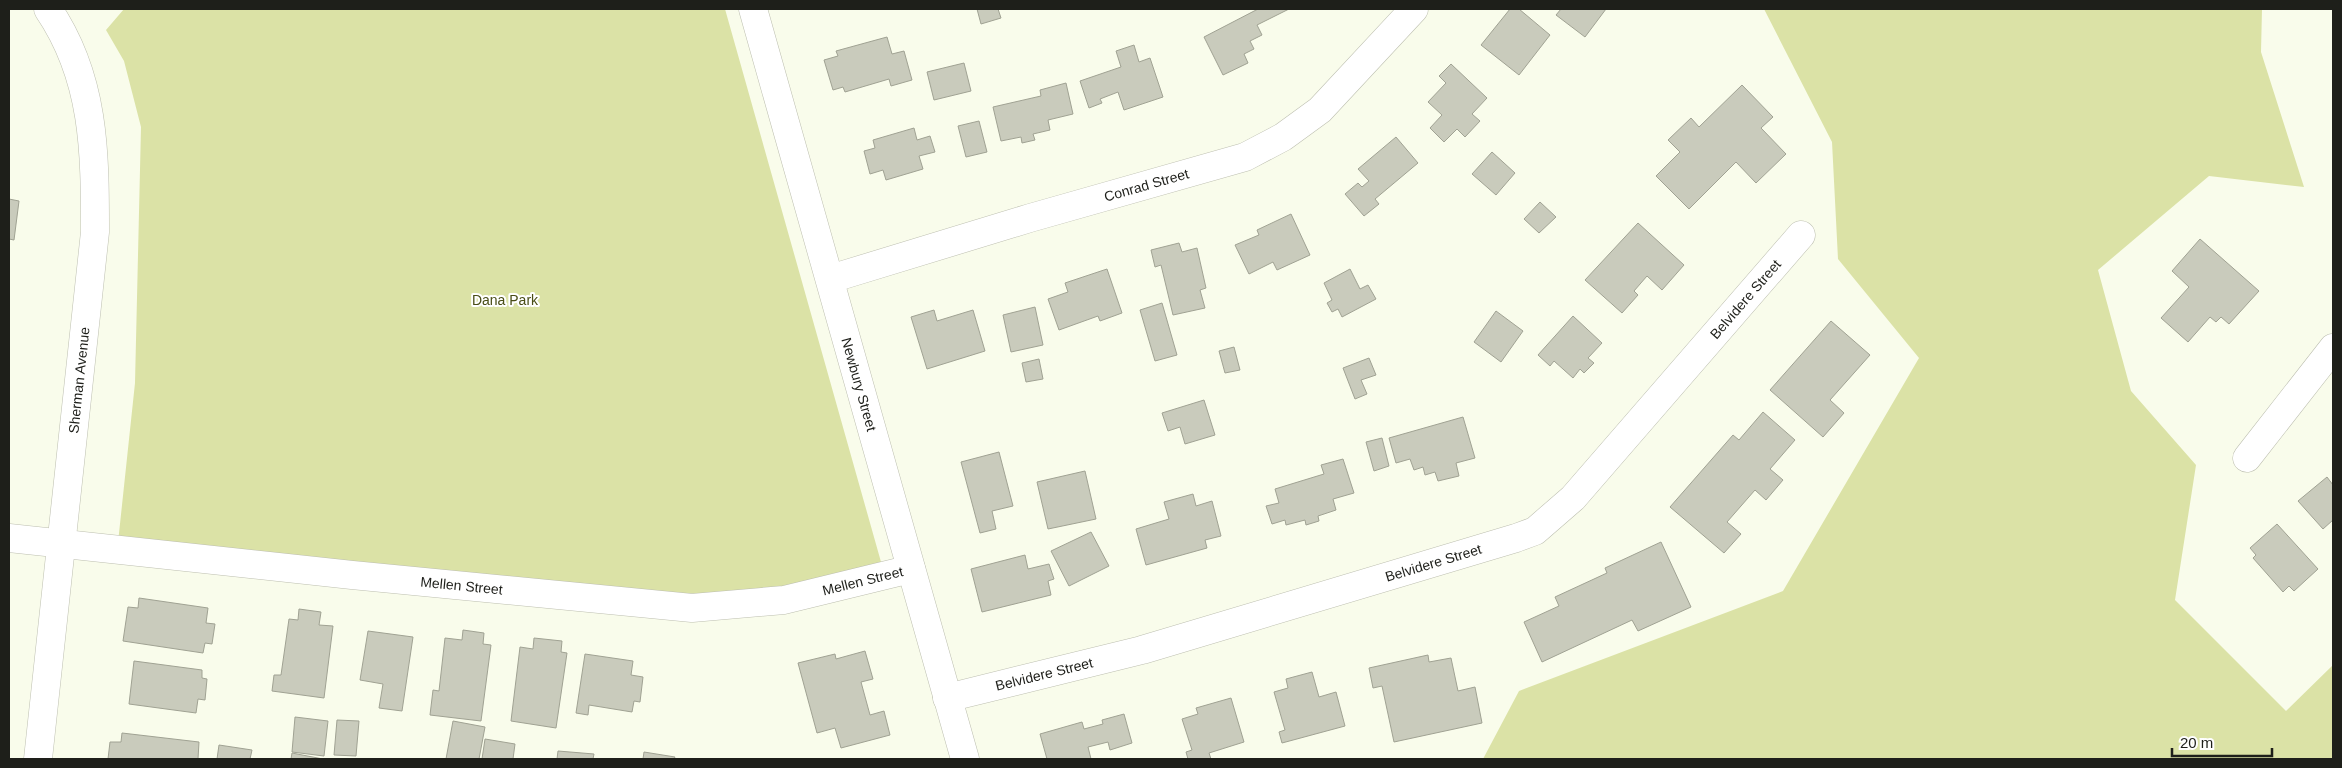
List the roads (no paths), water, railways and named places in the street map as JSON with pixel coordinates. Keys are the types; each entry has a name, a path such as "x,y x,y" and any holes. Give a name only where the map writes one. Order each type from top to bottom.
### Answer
{"street":[{"name":"Sherman Avenue","path":"38,759 95,232 95,156 90,118 71,52 48,9"},
{"name":"Newbury Street","path":"753,9 965,759"},
{"name":"Conrad Street","path":"830,279 1030,218 1245,157 1283,138 1320,110 1414,9"},
{"name":"Belvidere Street","path":"947,698 1152,647 1322,598 1535,531 1573,498 1801,236"},
{"path":"2247,458 2333,348"},
{"name":"Mellen Street","path":"9,538 62,545 692,608 784,600 911,569"}],"park label":[{"name":"Dana Park","path":"505,300"}]}
